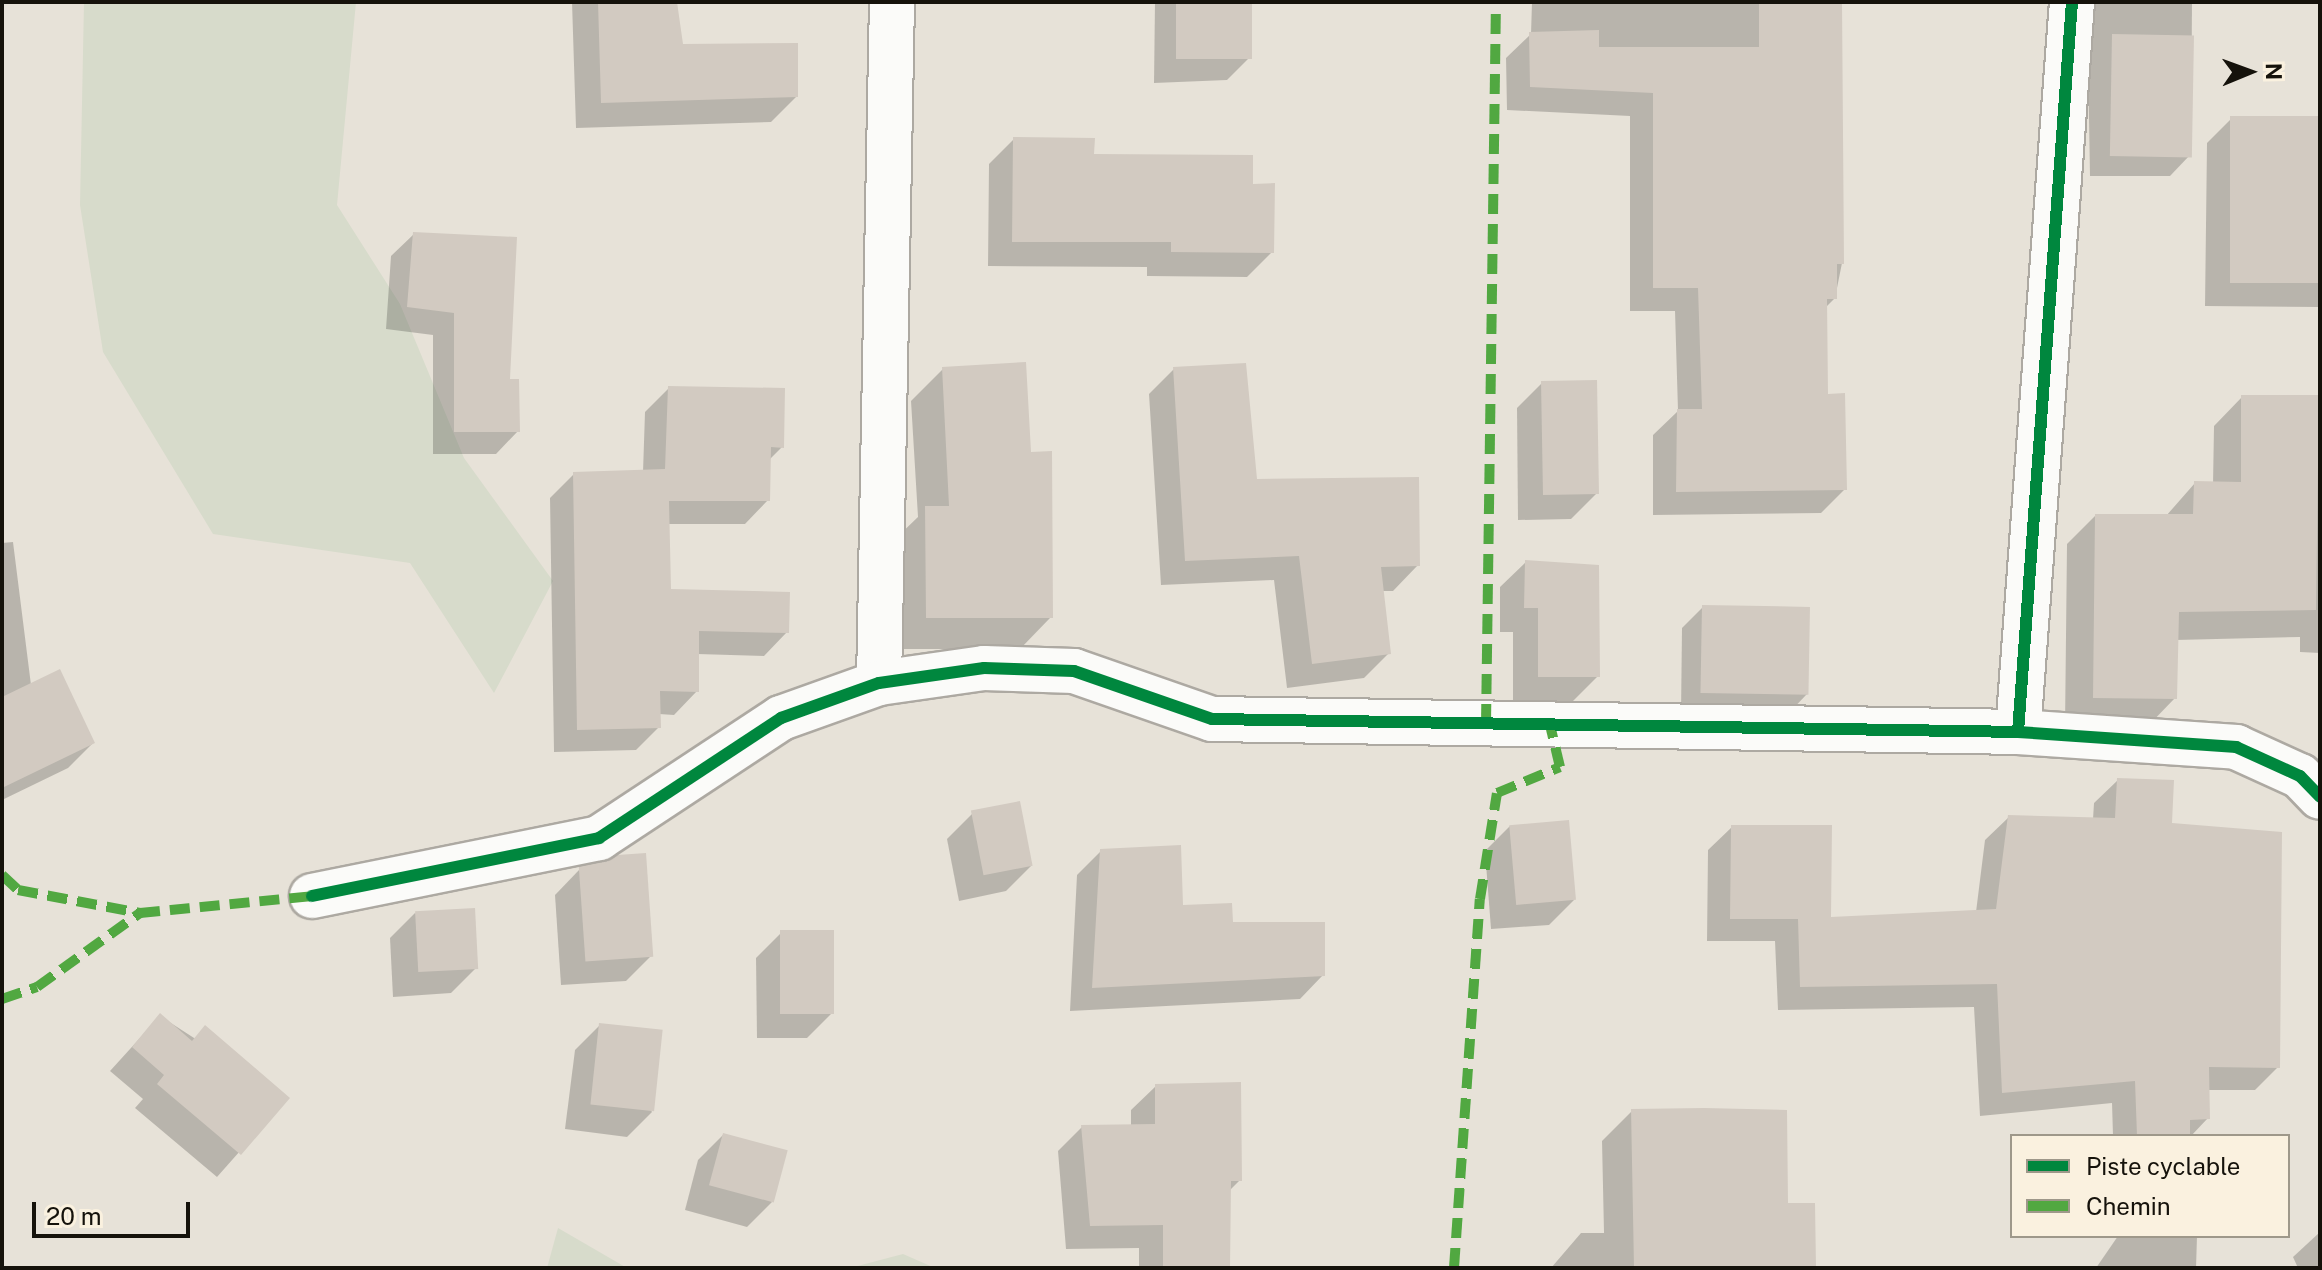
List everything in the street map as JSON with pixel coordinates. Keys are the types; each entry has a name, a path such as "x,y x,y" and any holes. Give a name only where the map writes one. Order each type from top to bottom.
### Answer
{"street":[{"path":"879,683 892,2"},
{"path":"2018,732 2072,2"},
{"path":"312,896 599,838 781,718 879,683 984,668 1074,671 1212,719 2018,732 2236,747 2300,776 2320,797"}],"green space":[{"path":"84,2 356,2 337,205 400,304 464,458 553,581 494,693 410,563 213,534 103,352 80,205"},
{"path":"558,1228 627,1268 547,1268"},
{"path":"903,1254 935,1268 850,1268"}],"building":[{"path":"598,2 677,2 683,44 798,43 798,97 601,103"},
{"path":"1176,2 1252,2 1252,59 1176,59"},
{"path":"1759,2 1842,2 1844,264 1837,264 1837,299 1827,299 1828,394 1845,393 1847,490 1676,492 1677,409 1702,409 1698,288 1653,288 1653,93 1530,87 1529,32 1599,30 1599,47 1759,47"},
{"path":"2112,34 2194,35 2192,157 2110,156"},
{"path":"2230,116 2320,116 2320,283 2230,283"},
{"path":"1013,137 1095,138 1094,154 1253,155 1253,184 1275,183 1274,253 1171,252 1171,242 1012,242"},
{"path":"413,232 517,237 510,379 519,379 520,432 454,432 454,313 407,307"},
{"path":"1026,362 1031,452 1052,451 1053,618 926,618 925,506 949,506 942,367"},
{"path":"1246,363 1257,479 1419,477 1420,566 1381,567 1391,654 1312,664 1299,556 1185,561 1173,367"},
{"path":"1597,380 1599,494 1543,495 1541,381"},
{"path":"668,386 785,388 784,448 771,447 770,501 669,501 671,589 790,592 789,633 699,631 699,692 660,691 661,728 577,730 573,472 665,469"},
{"path":"2241,395 2319,395 2316,610 2179,612 2177,699 2093,698 2095,514 2193,514 2194,481 2241,482"},
{"path":"1525,560 1599,565 1600,677 1538,677 1538,608 1524,608"},
{"path":"1702,605 1810,607 1808,695 1700,693"},
{"path":"60,669 95,743 2,788 2,697"},
{"path":"2117,778 2174,780 2172,823 2282,832 2280,1068 2209,1067 2210,1119 2190,1120 2190,1134 2137,1134 2135,1081 2002,1093 1997,984 1800,987 1798,919 1730,919 1731,825 1832,825 1831,917 1996,909 2008,815 2115,818"},
{"path":"1020,801 1033,866 984,875 971,811"},
{"path":"1569,820 1576,900 1516,905 1509,825"},
{"path":"1181,845 1183,905 1232,903 1233,922 1325,922 1325,976 1092,988 1100,849"},
{"path":"646,853 653,957 585,961 578,858"},
{"path":"475,908 478,969 418,972 415,911"},
{"path":"780,930 834,930 834,1014 780,1014"},
{"path":"160,1013 192,1041 205,1025 290,1098 241,1155 157,1084 164,1075 132,1047"},
{"path":"599,1023 663,1030 654,1111 590,1105"},
{"path":"1241,1082 1242,1181 1231,1181 1230,1268 1163,1268 1163,1225 1090,1226 1081,1125 1155,1124 1155,1084"},
{"path":"1631,1109 1787,1110 1788,1203 1815,1203 1816,1268 1634,1268"},
{"path":"723,1133 788,1150 774,1203 709,1185"}],"marked path":[{"path":"1486,724 1496,2"},
{"path":"1454,1268 1480,899 1497,793 1560,767 1550,725"},
{"path":"2,875 18,890 140,913"},
{"path":"2,999 37,987 140,913 312,896"}],"cycle path":[{"path":"2018,732 2072,2"},
{"path":"312,896 599,838 781,718 879,683 984,668 1074,671 1212,719 2018,732 2236,747 2300,776 2320,797"}]}
